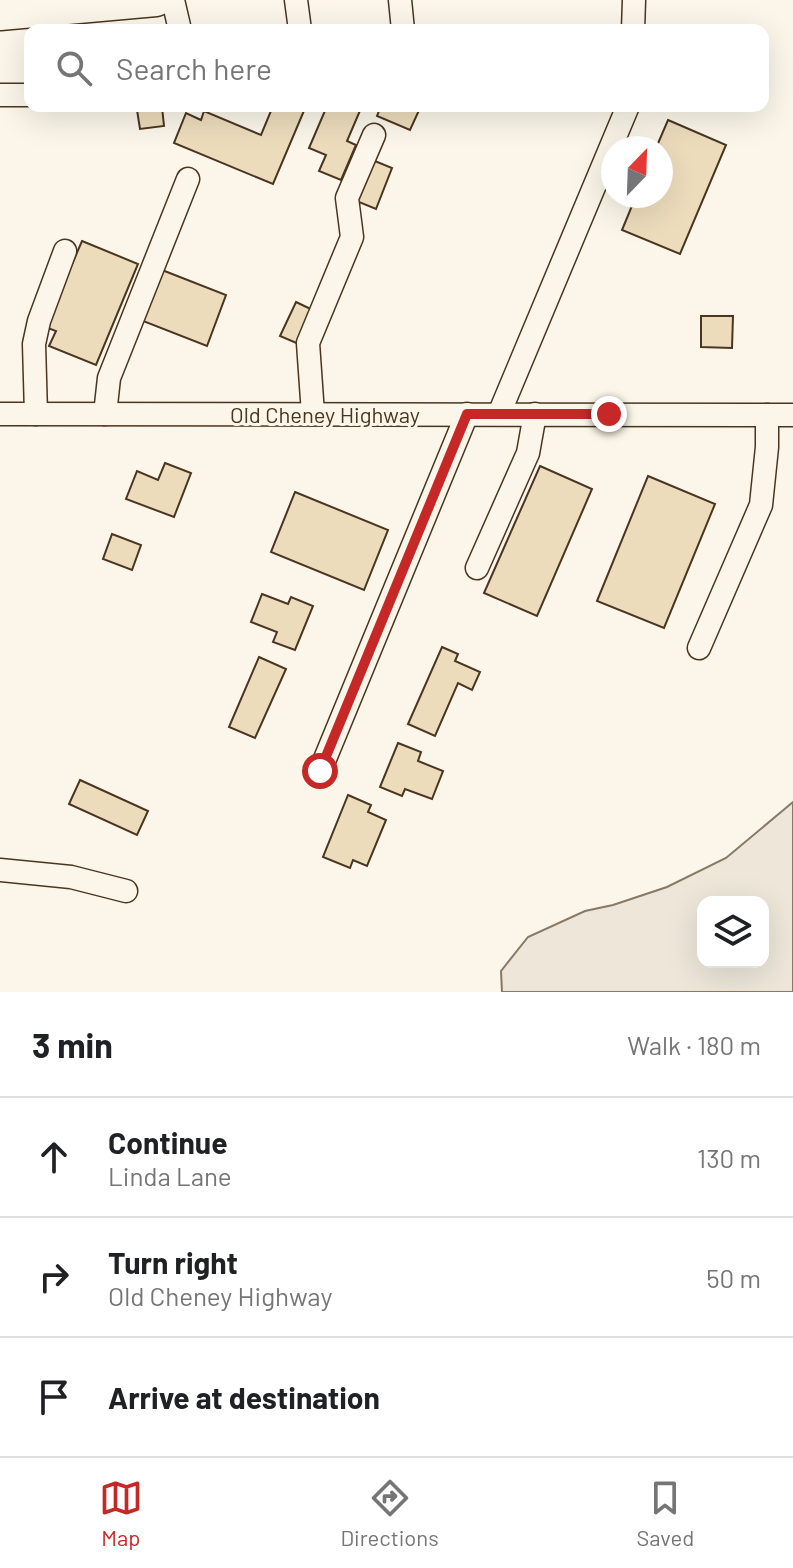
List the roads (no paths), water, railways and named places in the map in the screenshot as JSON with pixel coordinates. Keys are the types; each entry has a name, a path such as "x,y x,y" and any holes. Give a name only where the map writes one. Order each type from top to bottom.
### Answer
{"highway":[{"path":"0,14 156,0"}],"street":[{"path":"173,0 179,24"},
{"path":"296,0 299,24"},
{"path":"400,0 402,24"},
{"path":"633,24 634,0"},
{"path":"0,95 24,95"},
{"path":"499,414 625,112"},
{"path":"313,414 308,343 352,237 347,198 374,135"},
{"path":"105,414 109,378 188,179"},
{"path":"36,414 34,344 39,321 65,251"},
{"name":"Old Cheney Highway","path":"0,414 793,415"},
{"path":"320,771 467,414"},
{"path":"477,568 528,453 535,414"},
{"path":"699,648 761,505 767,415"},
{"path":"0,870 71,877 126,891"}]}
